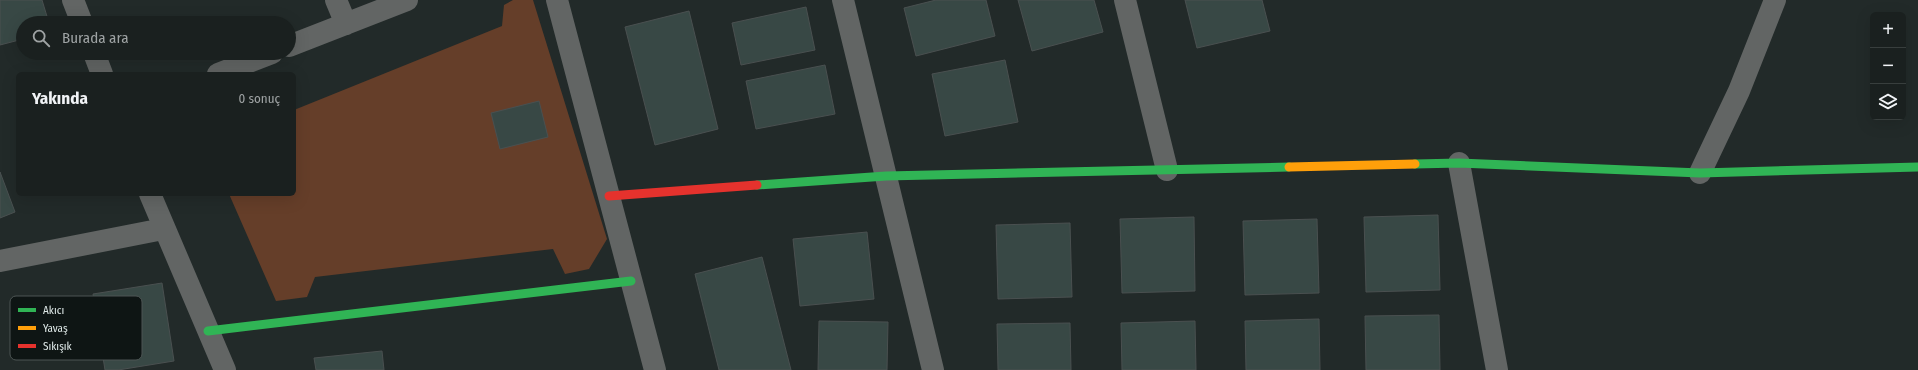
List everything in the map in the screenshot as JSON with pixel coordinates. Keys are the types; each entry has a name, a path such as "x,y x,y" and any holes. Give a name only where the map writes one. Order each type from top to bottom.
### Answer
{"street":[{"path":"73,0 79,16"},
{"path":"336,0 346,24"},
{"path":"296,43 407,0"},
{"path":"556,0 655,370"},
{"path":"843,0 933,370"},
{"path":"1125,0 1167,170"},
{"path":"1700,173 1739,91 1775,0"},
{"path":"97,60 101,72"},
{"path":"223,72 254,60"},
{"path":"609,196 886,176 1459,163 1700,173 1918,168"},
{"path":"1459,163 1497,370"},
{"path":"151,196 163,228 225,370"},
{"path":"0,261 163,228"},
{"path":"208,331 631,281"}],"shaded area":[{"path":"513,0 533,0 607,239 589,269 565,274 553,249 315,277 307,297 276,301 230,196 296,196 296,109 502,26 504,5"}],"building":[{"path":"0,0 42,0 47,16 16,16 16,41 0,45"},
{"path":"936,0 986,0 995,36 916,56 904,8"},
{"path":"1018,0 1094,0 1103,32 1032,51"},
{"path":"1185,0 1262,0 1270,31 1197,48"},
{"path":"806,7 815,50 741,65 732,23"},
{"path":"689,11 718,129 655,145 625,27"},
{"path":"1005,60 1018,122 945,136 932,74"},
{"path":"825,65 835,114 756,129 746,81"},
{"path":"539,101 548,137 500,149 491,113"},
{"path":"0,172 15,212 0,218"},
{"path":"1438,215 1440,290 1366,292 1364,217"},
{"path":"1194,217 1195,291 1122,293 1120,219"},
{"path":"1317,219 1319,293 1245,295 1243,221"},
{"path":"1070,223 1072,297 998,299 996,225"},
{"path":"867,232 874,299 800,306 793,239"},
{"path":"762,257 791,370 719,370 695,274"},
{"path":"162,283 174,361 118,370 105,370 103,360 142,360 142,296 93,296 93,294"},
{"path":"1439,315 1440,370 1366,370 1365,316"},
{"path":"1319,319 1320,370 1246,370 1245,321"},
{"path":"819,321 888,322 887,370 818,370"},
{"path":"1195,321 1196,370 1122,370 1121,323"},
{"path":"1070,323 1071,370 998,370 997,324"},
{"path":"382,351 384,370 316,370 314,358"}],"traffic: fast":[{"path":"1415,164 1459,163 1700,173 1918,167"},
{"path":"757,185 886,176 1289,167"},
{"path":"208,331 631,281"}],"traffic: slow":[{"path":"1289,167 1415,164"}],"traffic: jam":[{"path":"609,196 757,185"}]}
